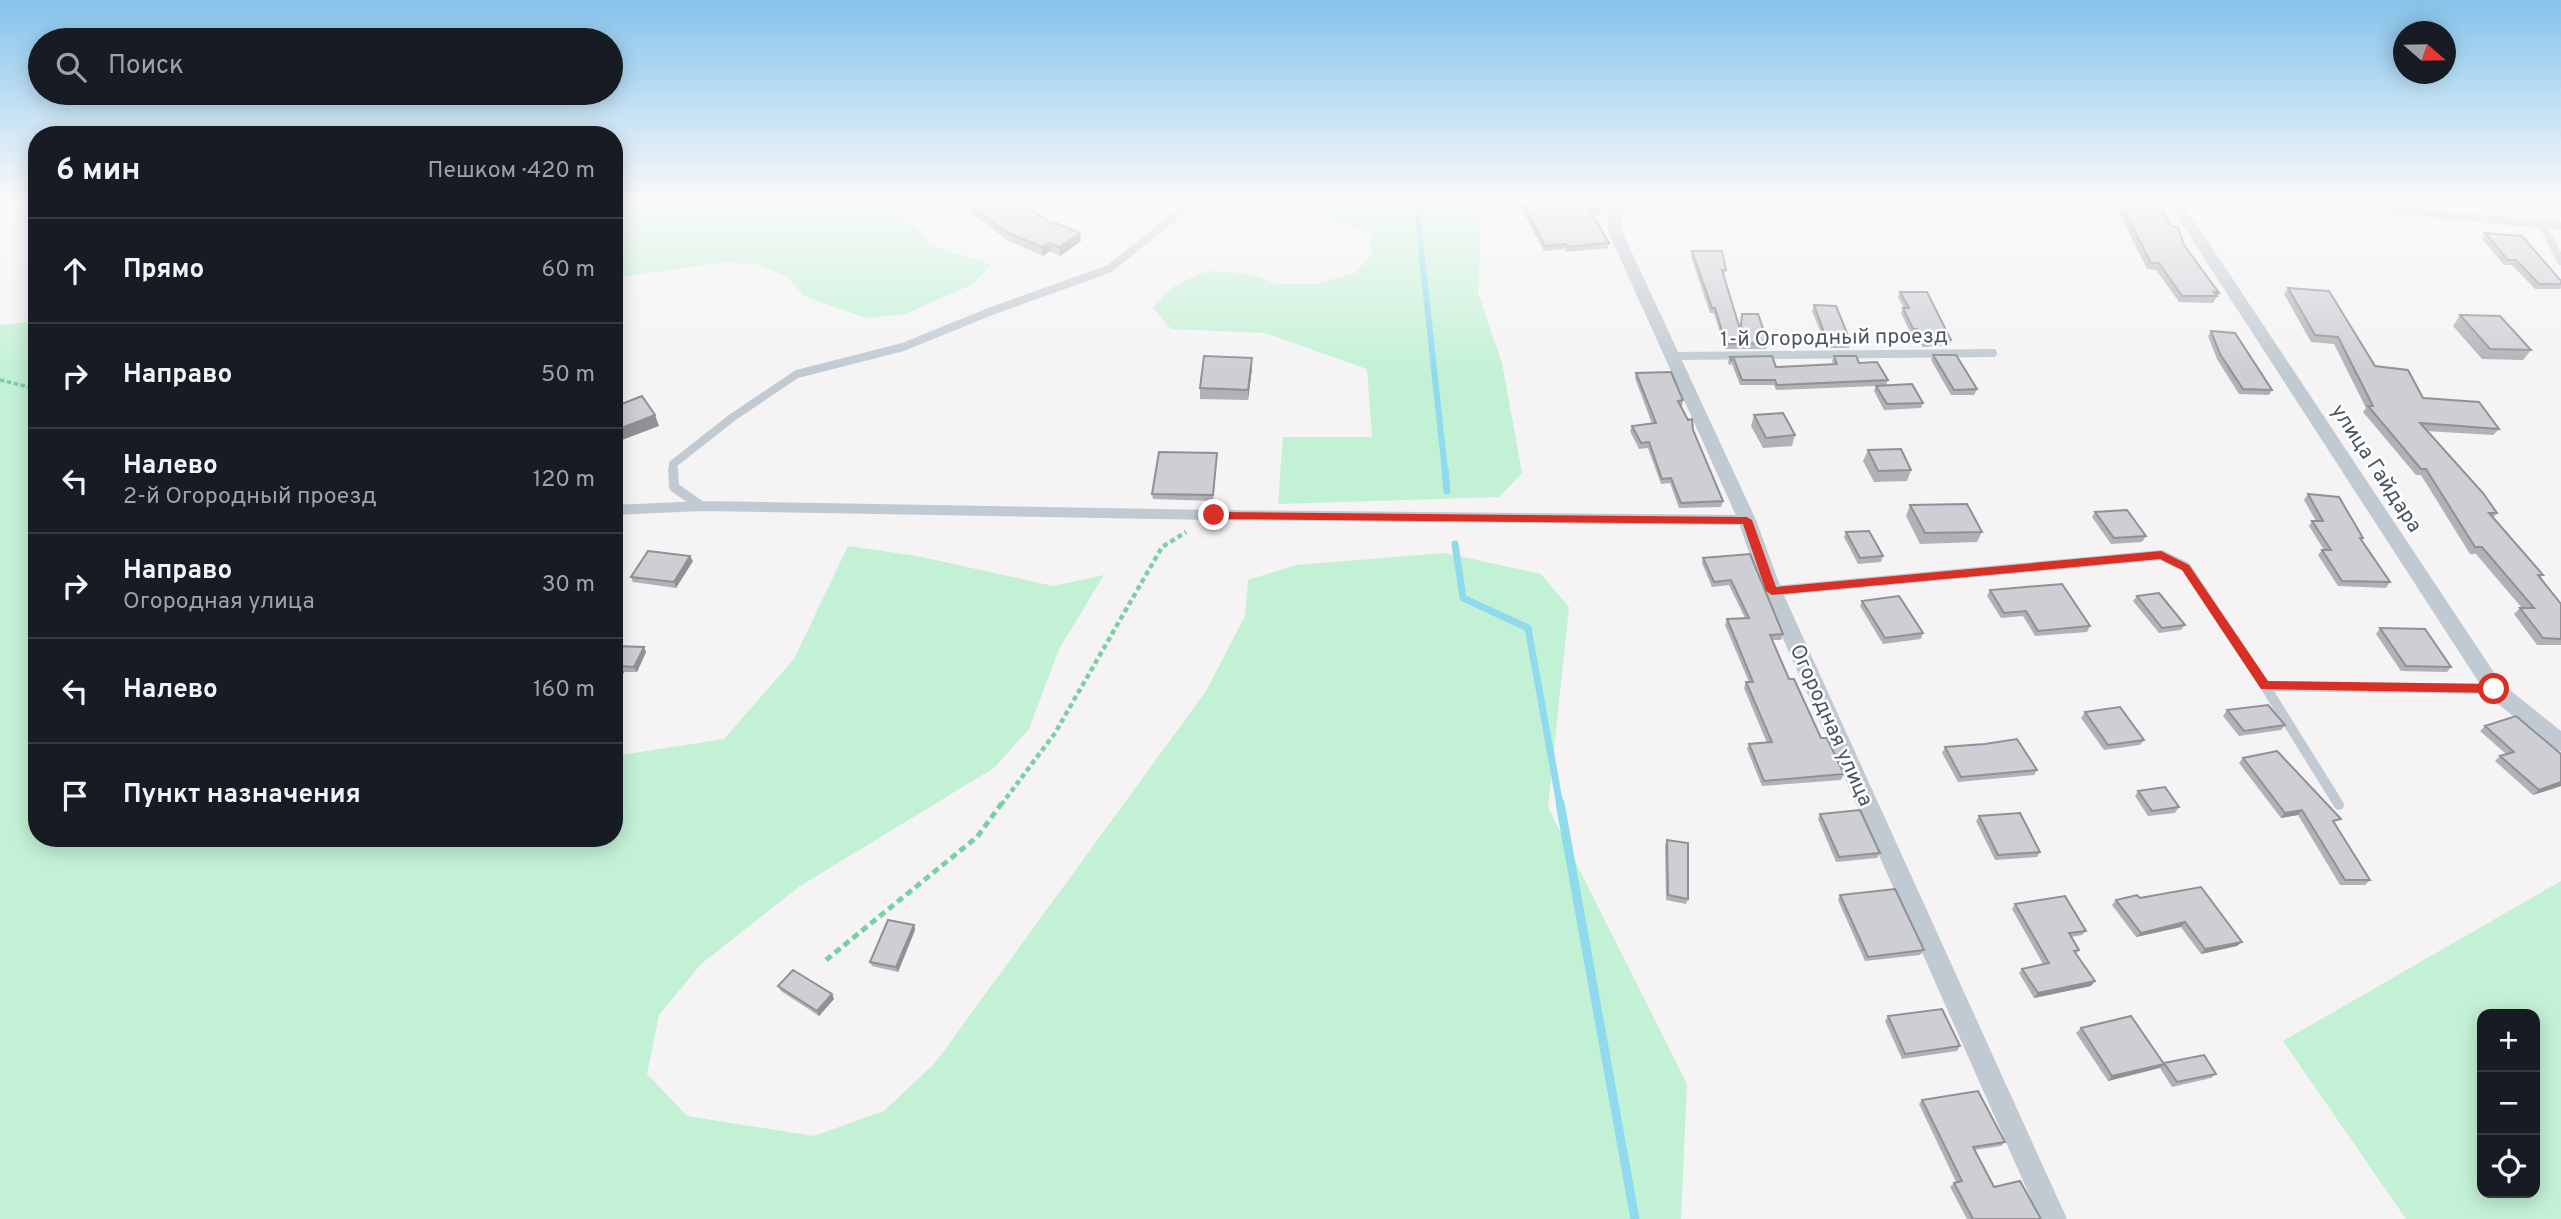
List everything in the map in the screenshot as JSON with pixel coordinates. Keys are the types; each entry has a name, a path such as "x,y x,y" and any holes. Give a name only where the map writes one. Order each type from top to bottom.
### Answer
{"street":[{"name":"Огородная улица","path":"1628,258 1747,520 1772,591 2054,1219"},
{"name":"улица Гайдара","path":"2211,258 2494,689 2561,743"}],"lane":[{"path":"702,506 674,487 673,464 733,417 797,374 903,347 989,312 1109,269 1123,258"},
{"name":"1-й Огородный проезд","path":"1674,356 1993,353"},
{"path":"623,510 702,506 1214,515 1747,520"},
{"path":"1772,591 2161,555 2186,567 2339,804"},
{"path":"2265,686 2494,689"}],"path":[{"path":"0,380 28,387"},
{"path":"826,960 977,837 1055,733 1162,547 1214,515"}],"green space":[{"path":"623,258 970,258 992,265 971,285 905,314 866,318 804,296 787,277 759,265 724,262 623,277"},
{"path":"1369,258 1480,258 1478,293 1502,363 1522,473 1499,497 1278,504 1283,437 1372,437 1367,369 1265,333 1171,329 1153,308 1173,287 1206,271 1245,273 1278,284 1316,284 1354,273"},
{"path":"28,322 28,847 623,847 623,755 724,739 794,659 848,546 917,556 1053,586 1104,575 1059,649 1029,729 994,768 800,886 701,964 659,1015 647,1074 687,1116 814,1136 884,1111 935,1063 1206,691 1245,616 1248,580 1296,565 1445,553 1541,574 1569,607 1548,807 1687,1084 1681,1219 0,1219 0,325"},
{"path":"2561,881 2561,1219 2406,1219 2283,1041"}],"building":[{"path":"1694,258 1723,258 1726,270 1722,270 1739,326 1742,314 1758,314 1768,343 1726,344 1715,308 1712,308"},
{"path":"2148,258 2193,258 2219,293 2214,292 2217,296 2182,296 2159,263 2151,263"},
{"path":"2506,258 2541,258 2561,284 2539,284 2516,260"},
{"path":"2288,288 2329,291 2375,366 2408,370 2423,398 2479,402 2499,429 2420,423 2483,493 2497,513 2489,513 2543,575 2538,575 2561,604 2561,639 2543,638 2520,608 2534,608 2482,547 2475,547 2426,469 2421,469 2368,406 2373,406 2338,337 2315,335"},
{"path":"1900,292 1927,292 1951,340 1925,342 1917,329 1913,329 1903,308 1909,308"},
{"path":"1814,305 1836,306 1851,343 1828,343"},
{"path":"2460,315 2500,316 2531,350 2490,349"},
{"path":"2211,331 2235,333 2272,390 2243,389 2220,354"},
{"path":"1933,355 1956,355 1977,389 1954,390"},
{"path":"1204,356 1252,358 1248,390 1200,388"},
{"path":"1772,356 1776,367 1837,364 1834,356 1856,356 1859,363 1877,362 1888,380 1777,385 1775,380 1742,380 1734,359 1731,360 1730,357"},
{"path":"1671,372 1683,400 1678,401 1688,420 1692,419 1693,430 1723,501 1681,503 1671,478 1662,479 1649,442 1641,443 1632,426 1656,423 1636,373"},
{"path":"1912,384 1923,403 1887,404 1876,386"},
{"path":"642,396 655,415 623,427 623,403"},
{"path":"1783,413 1795,435 1766,438 1754,415"},
{"path":"1901,449 1911,470 1878,471 1868,450"},
{"path":"1159,452 1217,453 1213,495 1152,494"},
{"path":"2308,494 2339,497 2363,538 2360,538 2390,582 2342,581 2322,550 2331,550 2312,521 2323,521"},
{"path":"1967,504 1982,532 1925,533 1910,505"},
{"path":"2127,510 2146,536 2114,538 2095,512"},
{"path":"1869,531 1883,556 1860,558 1846,532"},
{"path":"648,551 690,556 674,582 631,577"},
{"path":"1750,554 1783,634 1770,635 1789,679 1794,679 1821,738 1827,738 1844,774 1764,781 1749,744 1772,742 1746,682 1753,682 1727,619 1749,618 1731,580 1714,582 1703,558"},
{"path":"2062,584 2090,626 2038,631 2026,611 2004,613 1990,590"},
{"path":"2159,593 2185,625 2162,628 2137,596"},
{"path":"1899,596 1923,633 1885,638 1862,601"},
{"path":"2380,628 2425,629 2451,667 2406,666"},
{"path":"623,646 644,647 634,667 623,666"},
{"path":"2268,705 2285,725 2244,731 2227,710"},
{"path":"2120,707 2144,740 2108,745 2085,712"},
{"path":"2516,716 2561,754 2561,782 2539,790 2500,756 2514,752 2485,726"},
{"path":"2017,739 2037,770 1961,777 1945,747 1985,744"},
{"path":"2277,751 2341,819 2333,821 2370,880 2345,880 2302,810 2285,813 2243,758"},
{"path":"2165,787 2179,807 2152,811 2138,791"},
{"path":"1860,810 1880,853 1839,857 1820,814"},
{"path":"2020,813 2040,852 1998,855 1979,816"},
{"path":"1667,840 1688,843 1688,899 1668,895"},
{"path":"2201,887 2242,942 2205,949 2185,922 2141,933 2116,900 2137,895 2140,898"},
{"path":"1895,889 1924,950 1868,957 1840,895"},
{"path":"2065,896 2086,931 2069,933 2079,950 2074,951 2095,981 2038,993 2022,969 2049,963 2015,904"},
{"path":"888,920 914,925 896,967 870,962"},
{"path":"793,970 832,994 817,1011 778,986"},
{"path":"1942,1009 1960,1046 1905,1054 1888,1016"},
{"path":"2131,1016 2164,1064 2112,1076 2081,1028"},
{"path":"2204,1055 2216,1074 2177,1082 2164,1063"},
{"path":"1978,1091 2005,1142 1973,1147 1994,1187 2020,1181 2041,1219 1973,1219 1954,1183 1962,1181 1922,1100"}],"waterway":[{"path":"1422,258 1445,471"},
{"path":"1445,469 1447,491"},
{"path":"1455,544 1463,598 1528,628 1560,805"},
{"path":"1560,803 1635,1219"}],"route":[{"path":"1214,515 1747,520 1772,591 2161,555 2186,567 2265,686 2494,689"}]}
